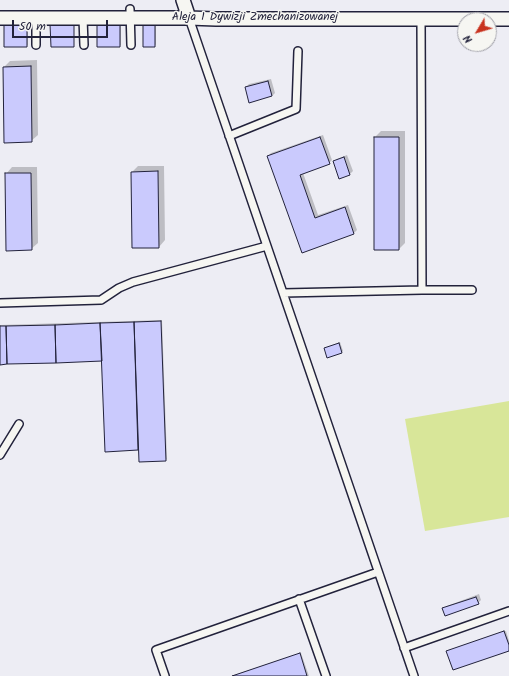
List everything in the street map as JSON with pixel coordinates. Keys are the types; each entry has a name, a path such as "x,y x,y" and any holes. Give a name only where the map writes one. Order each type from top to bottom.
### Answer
{"street":[{"path":"183,0 190,18"},
{"name":"Aleja 1 Dywizji Zmechanizowanej","path":"0,18 83,18 131,13 216,19 509,19"}],"lane":[{"path":"131,13 131,45"},
{"path":"36,18 36,45"},
{"path":"83,18 84,45"},
{"path":"190,18 414,676"},
{"path":"421,18 422,290"},
{"path":"229,136 296,109 298,51"},
{"path":"0,303 101,300 119,288 133,282 267,246"},
{"path":"283,293 472,290"},
{"path":"0,455 19,424"},
{"path":"165,676 156,650 378,572"},
{"path":"299,599 326,676"},
{"path":"404,648 509,611"}],"green space":[{"path":"509,401 509,517 425,531 405,419"}],"building":[{"path":"4,24 27,24 27,47 4,47"},
{"path":"50,24 74,24 74,47 51,47"},
{"path":"97,24 120,24 120,47 97,47"},
{"path":"143,24 155,24 155,47 143,47"},
{"path":"31,66 32,142 4,143 3,67"},
{"path":"268,81 272,96 249,103 245,87"},
{"path":"320,137 330,164 300,175 315,218 345,207 354,234 302,253 267,156"},
{"path":"374,137 399,137 399,250 374,250"},
{"path":"344,157 350,175 339,179 333,161"},
{"path":"158,171 159,248 132,248 131,172"},
{"path":"5,173 31,173 32,250 6,251"},
{"path":"161,321 166,461 139,462 134,322"},
{"path":"134,322 138,450 105,452 100,323"},
{"path":"100,323 102,361 56,363 55,325"},
{"path":"55,325 56,363 7,364 6,326"},
{"path":"0,326 6,326 7,364 0,365"},
{"path":"339,343 342,353 327,358 324,348"},
{"path":"476,597 479,604 445,616 442,608"},
{"path":"504,631 509,645 509,651 453,670 446,651"},
{"path":"300,653 307,676 232,676"}]}
